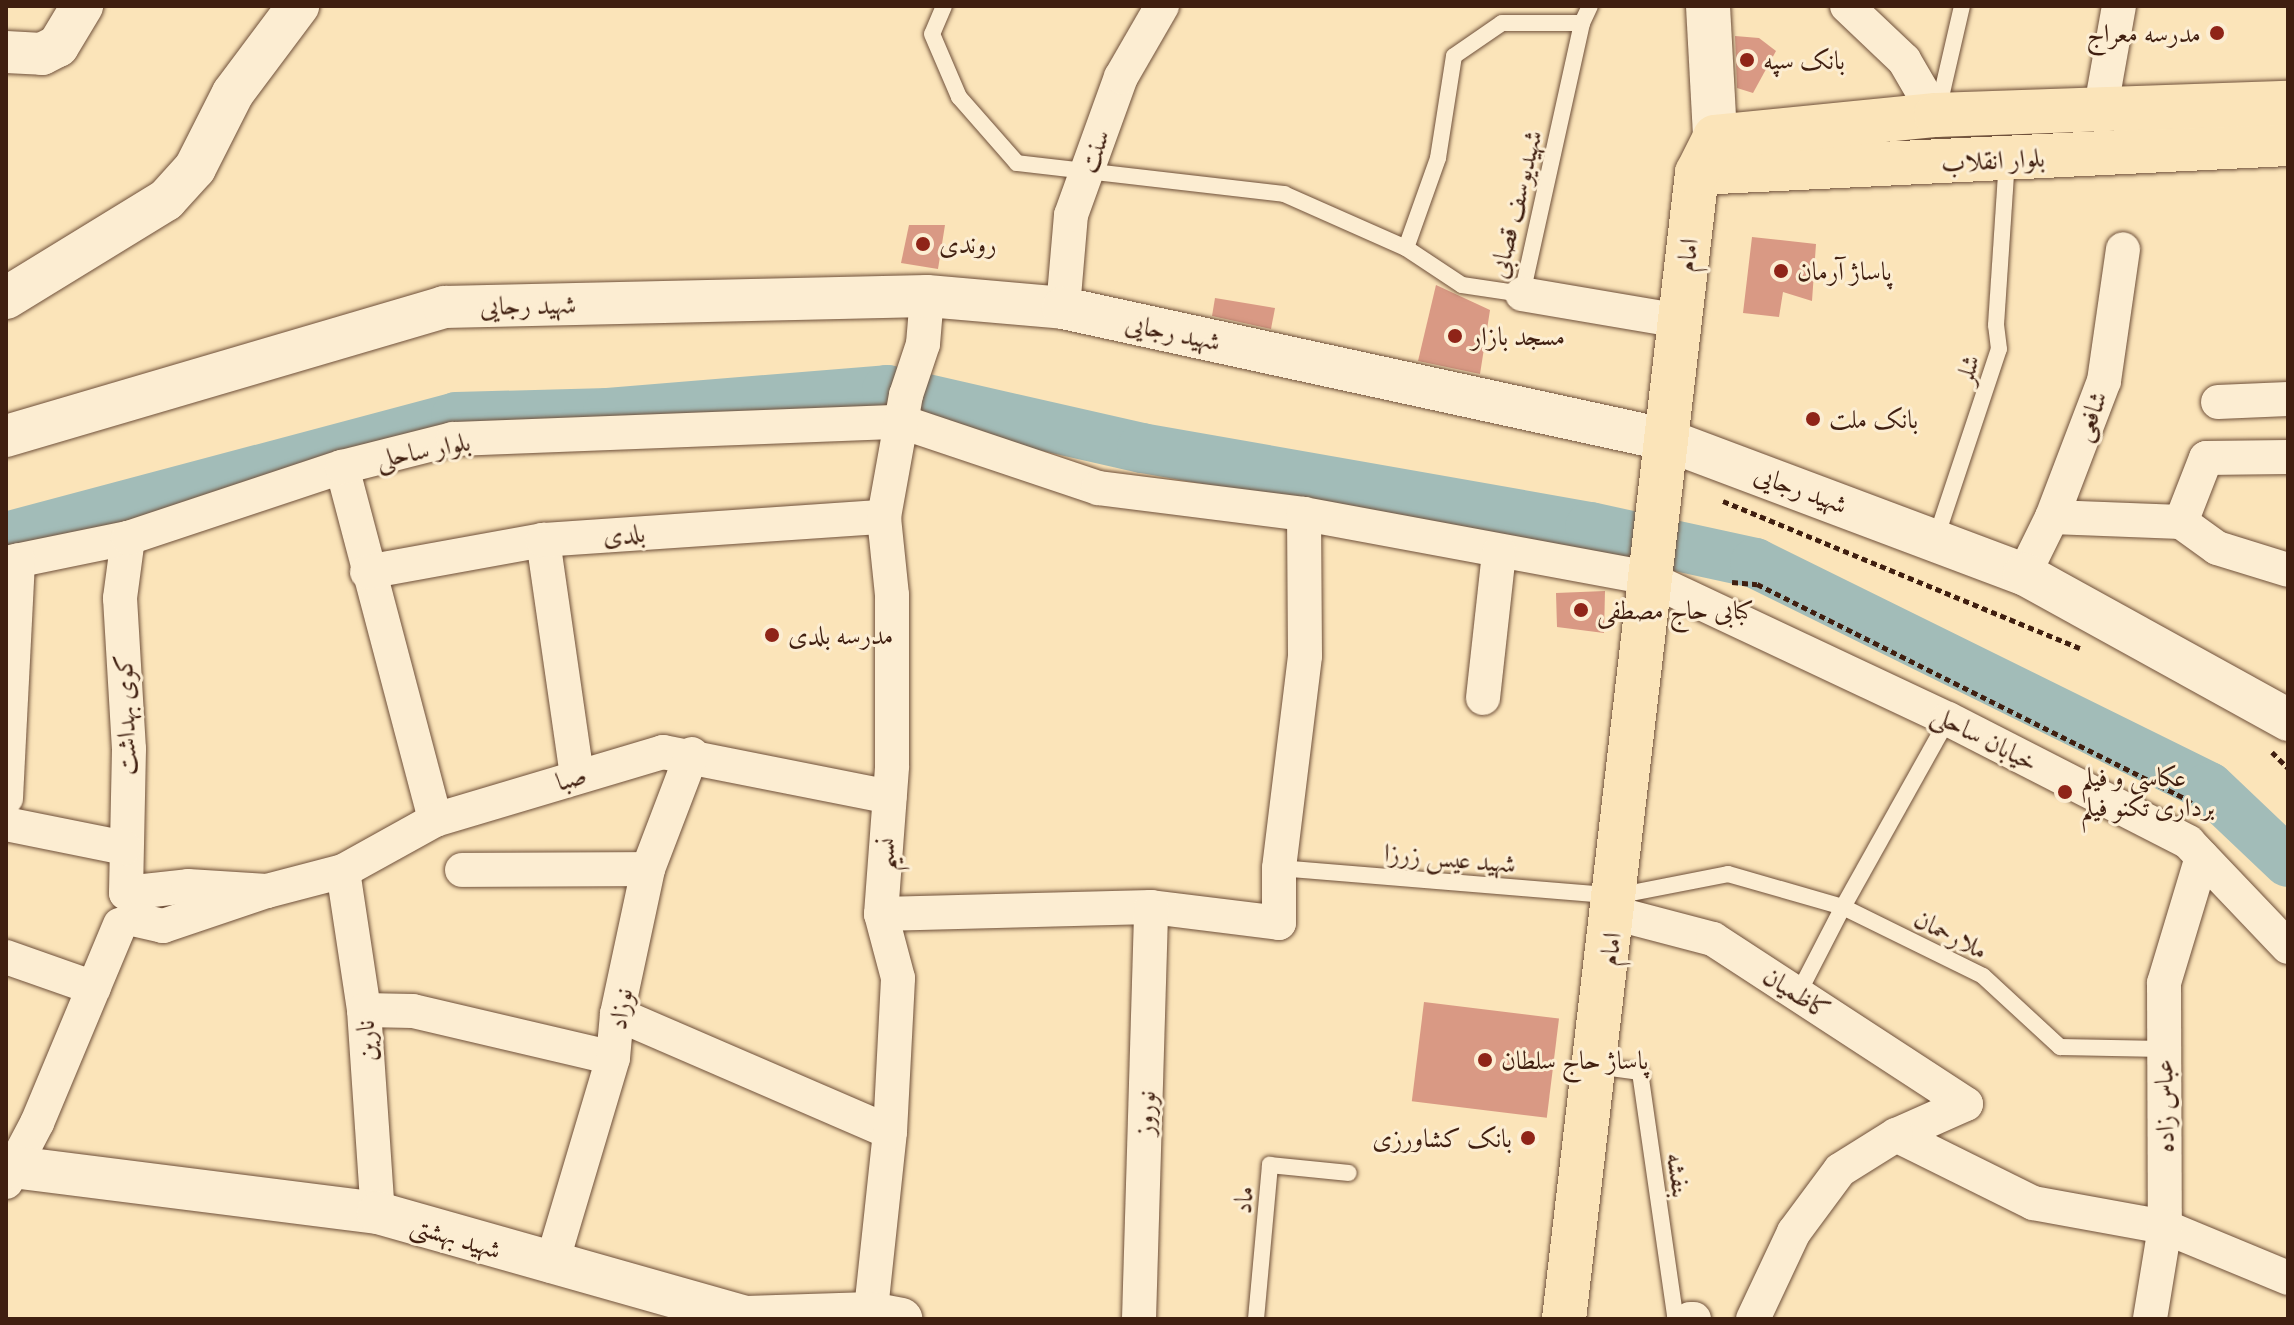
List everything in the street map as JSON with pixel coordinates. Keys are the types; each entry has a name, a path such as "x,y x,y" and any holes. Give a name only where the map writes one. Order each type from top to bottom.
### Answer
{"main road":[{"name":"امام","path":"1564,1319 1615,904 1664,439 1706,155 1708,6"},
{"name":"بلوار انقلاب","path":"1706,155 1936,115 2288,103"},
{"name":"بلوار انقلاب","path":"1706,155 2007,160 2288,144"}],"street":[{"path":"6,52 42,54 58,46 82,6"},
{"path":"6,298 166,200 195,168 233,93 298,6"},
{"name":"سنت","path":"1063,308 1071,215 1121,77 1162,6"},
{"path":"1847,6 1904,60 1936,115"},
{"path":"2101,107 2119,6"},
{"name":"شافعی","path":"2024,574 2052,517 2104,381 2123,249"},
{"path":"1522,294 1680,321"},
{"name":"شهید رجایی","path":"6,436 444,307 927,296 1063,308 1664,439 1936,538 2024,574 2278,734"},
{"name":"نسیم","path":"881,1317 898,978 881,914 890,797 892,595 884,517 904,408 923,344 927,296"},
{"path":"2218,402 2288,399"},
{"name":"بلوار ساحلی","path":"12,562 128,538 342,467 453,439 904,408"},
{"name":"خیابان ساحلی","path":"904,408 1098,488 1304,514 1648,578 1948,719 2188,842 2288,947"},
{"path":"2181,522 2206,458 2288,457"},
{"path":"342,467 367,572 435,820"},
{"path":"881,914 1151,907 1279,923 1279,868 1305,656 1304,514"},
{"name":"بلدی","path":"367,572 543,540 884,517"},
{"path":"2052,517 2181,522 2217,548 2288,570"},
{"name":"کوی بهداشت","path":"8,1172 37,1123 128,913 125,848 129,749 120,598 128,538"},
{"path":"543,540 577,775"},
{"path":"1483,698 1499,552"},
{"path":"6,798 12,562"},
{"name":"صبا","path":"128,913 188,886 267,891 343,871 435,820 577,775 663,752 692,754 890,797"},
{"name":"نوزاد","path":"551,1266 613,1058 617,1014 648,869 692,754"},
{"path":"6,824 125,848"},
{"name":"عباس زاده","path":"2150,1319 2165,1227 2164,983 2202,857"},
{"path":"462,870 648,869"},
{"name":"نارین","path":"343,871 364,1010 378,1213"},
{"name":"کاظمیان","path":"1615,904 1713,939 1966,1104 1896,1135"},
{"name":"نوروز","path":"1139,1319 1151,907"},
{"path":"6,957 94,988"},
{"path":"364,1010 413,1011 613,1058"},
{"path":"617,1014 890,1132"},
{"path":"1753,1319 1794,1232 1840,1170 1896,1135 2033,1203 2165,1227 2284,1270"},
{"name":"شهید بهشتی","path":"8,1172 378,1213 551,1266 746,1317 881,1317"}],"lane":[{"name":"شهیدیوسف قصابی","path":"944,6 932,34 959,97 1017,163 1284,194 1406,248 1462,285 1522,294 1582,23 1590,6"},
{"path":"1936,115 1962,6"},
{"path":"1406,248 1438,158 1454,56 1502,23 1582,23"},
{"name":"شلر","path":"1936,538 1999,349 1996,325 2007,160"},
{"path":"1798,994 1948,719"},
{"name":"شهید عیس زرزا","path":"1279,868 1615,904 1728,874 1843,907"},
{"name":"ملارحمان","path":"1843,907 1983,976 2060,1047 2163,1049"},
{"name":"بنفشه","path":"1595,1066 1640,1072 1675,1315 1691,1319"},
{"name":"ماد","path":"1256,1319 1270,1165 1349,1173"}],"path":[{"path":"1721,501 2083,649"},
{"path":"2278,734 2288,768"}],"building":[{"name":"بانک سپه","path":"1735,36 1759,38 1776,51 1753,93 1737,88"},
{"name":"روندی","path":"909,225 945,225 938,269 901,263"},
{"name":"پاساژ آرمان","path":"1752,237 1816,244 1812,301 1783,292 1779,317 1743,313"},
{"name":"مسجد بازار","path":"1436,285 1490,310 1480,374 1418,361"},
{"path":"1215,298 1275,308 1271,329 1212,316"},
{"name":"کبابی حاج مصطفی","path":"1605,591 1604,633 1557,627 1556,593"},
{"name":"پاساژ حاج سلطان","path":"1424,1002 1559,1019 1547,1118 1412,1101"}],"waterway":[{"path":"6,537 456,417 608,413 887,390 1142,448 1590,527 1755,563 2209,787 2288,862"}],"place":[{"name":"مدرسه معراج","path":"2217,33"},
{"name":"بانک سپه","path":"1747,60"},
{"name":"روندی","path":"923,244"},
{"name":"پاساژ آرمان","path":"1781,271"},
{"name":"مسجد بازار","path":"1455,336"},
{"name":"بانک ملت","path":"1813,419"},
{"name":"کبابی حاج مصطفی","path":"1581,610"},
{"name":"مدرسه بلدی","path":"772,635"},
{"name":"عکاسی و فیلم برداری تکنو فیلم","path":"2065,792"},
{"name":"پاساژ حاج سلطان","path":"1485,1060"},
{"name":"بانک کشاورزی","path":"1528,1138"}]}
